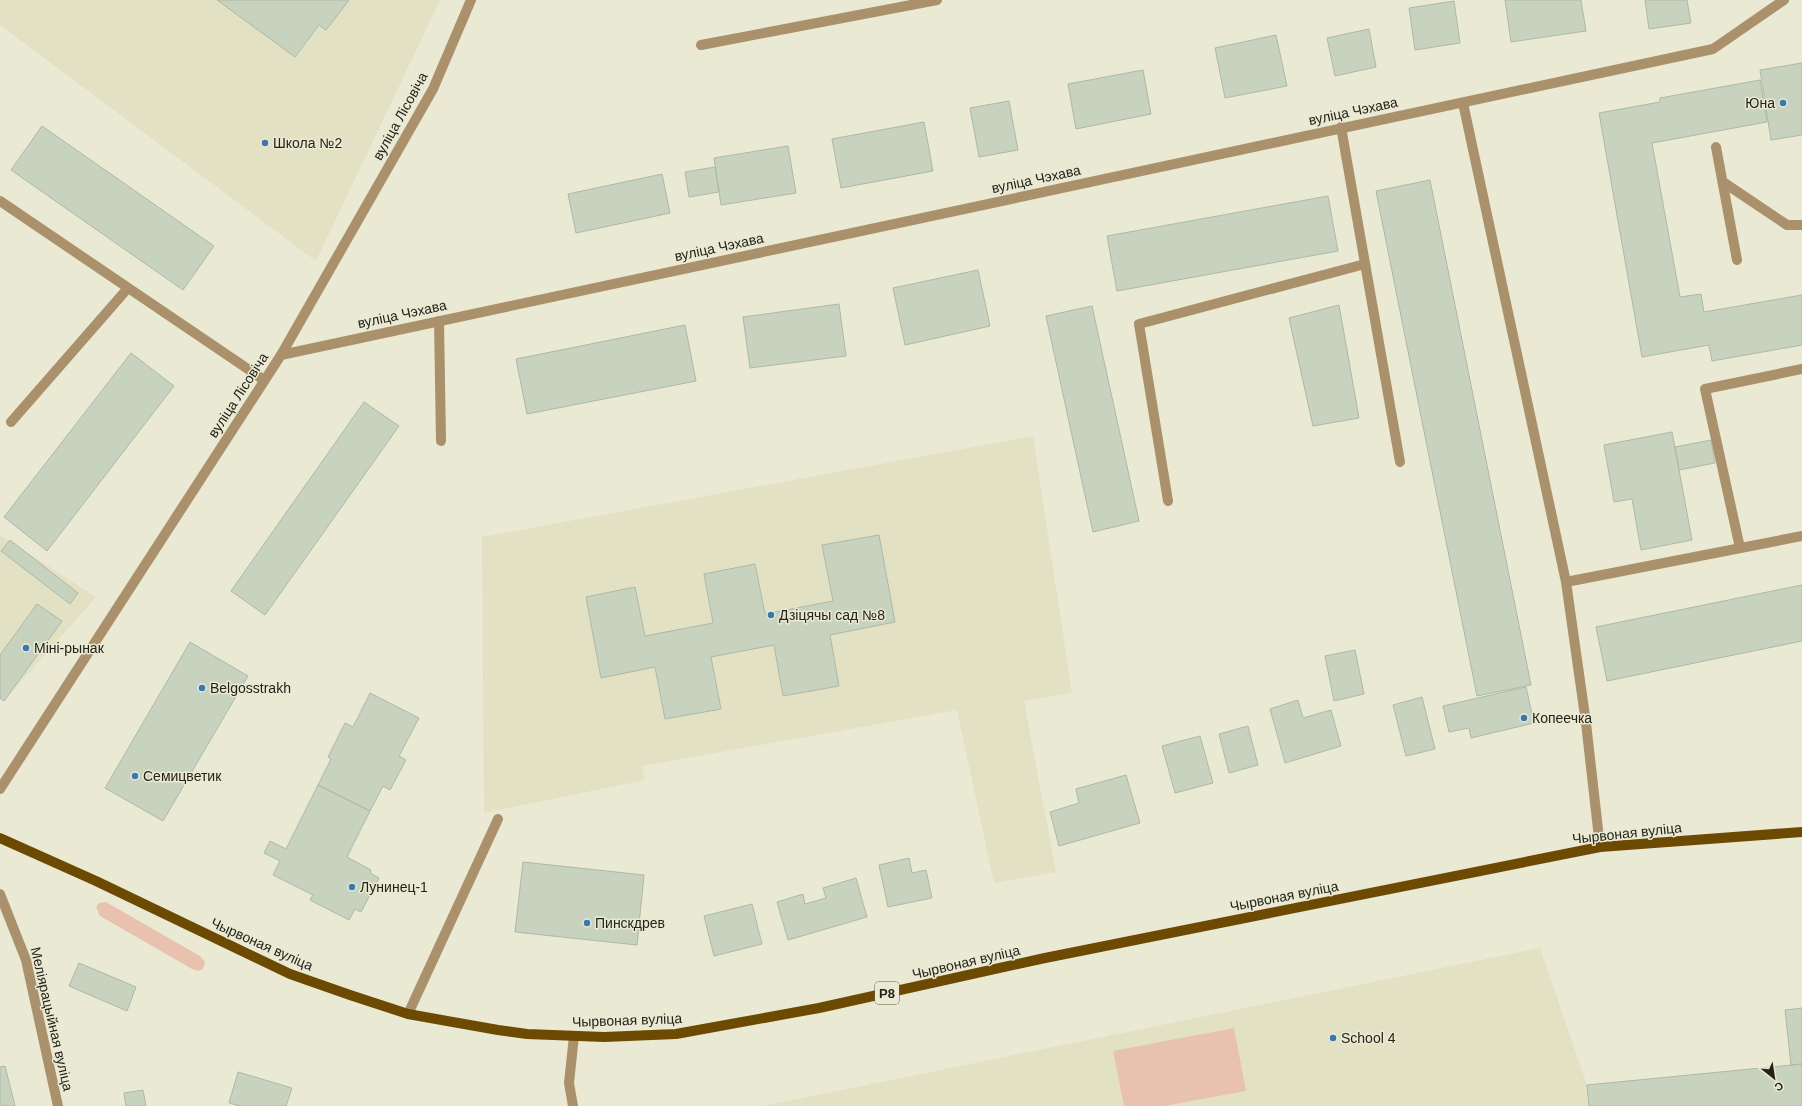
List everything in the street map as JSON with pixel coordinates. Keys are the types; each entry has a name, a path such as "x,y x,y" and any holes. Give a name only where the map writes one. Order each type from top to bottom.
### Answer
{"main road":[{"name":"Чырвоная вуліца","path":"0,838 96,881 290,974 408,1014 527,1034 604,1037 676,1034 820,1008 1045,958 1600,847 1802,832"}],"street":[{"name":"вуліца Лісовіча","path":"0,789 280,355 433,89 471,0"},
{"path":"701,45 903,3 937,0"},
{"name":"вуліца Чэхава","path":"280,355 1713,49 1784,0"},
{"path":"1463,103 1566,582 1586,723 1600,847"},
{"path":"1342,128 1400,462"},
{"path":"1716,147 1737,260"},
{"path":"1723,182 1786,225 1802,225"},
{"path":"0,201 264,380"},
{"path":"1168,501 1139,324 1365,264"},
{"path":"11,422 128,288"},
{"path":"439,321 441,441"},
{"path":"1740,548 1704,389 1802,369"},
{"path":"1566,582 1802,536"},
{"path":"408,1014 498,820"},
{"name":"Меліярацыйная вуліца","path":"0,894 26,960 58,1106"},
{"path":"573,1106 569,1083 574,1036"}],"shaded area":[{"name":"Школа №2","path":"0,0 440,0 316,261 0,25"},
{"name":"Дзіцячы сад №8","path":"1033,436 1072,693 1024,701 1056,872 994,883 957,710 642,766 645,780 484,813 482,537"},
{"name":"Міні-рынак","path":"0,535 96,597 4,701 0,698"},
{"path":"106,902 200,956 205,962 203,969 198,971 192,969 100,916 96,907 99,903"},
{"name":"School 4","path":"1540,948 1587,1085 1791,1065 1802,1008 1802,1106 763,1106"},
{"path":"1234,1028 1246,1091 1164,1106 1124,1106 1113,1051"}],"building":[{"path":"217,0 349,0 326,30 319,25 295,57"},
{"path":"1505,0 1581,0 1586,31 1511,42"},
{"path":"1645,0 1687,0 1691,23 1649,29"},
{"path":"1454,1 1460,43 1415,50 1409,8"},
{"path":"1369,29 1376,67 1335,76 1327,38"},
{"path":"1276,35 1287,86 1225,98 1215,48"},
{"name":"Юна","path":"1802,63 1802,135 1771,140 1760,70"},
{"path":"1143,70 1151,114 1076,129 1068,84"},
{"path":"1760,80 1767,122 1652,143 1680,297 1701,294 1704,312 1802,295 1802,345 1712,361 1709,345 1642,357 1599,113 1660,102 1660,98"},
{"path":"1009,101 1018,150 979,157 970,108"},
{"path":"924,122 933,171 841,188 832,139"},
{"path":"42,126 214,246 183,290 11,170"},
{"path":"788,146 796,193 721,205 714,158"},
{"path":"715,167 719,192 689,197 685,172"},
{"path":"662,174 670,213 576,233 568,194"},
{"path":"1430,180 1531,685 1477,696 1376,191"},
{"path":"1328,196 1338,251 1117,291 1107,236"},
{"path":"978,270 990,326 905,345 893,288"},
{"path":"839,304 846,356 750,368 743,317"},
{"path":"1339,305 1359,418 1313,426 1289,318"},
{"path":"1092,306 1139,521 1093,532 1046,316"},
{"path":"685,325 696,381 527,414 516,359"},
{"path":"131,353 174,386 47,551 4,517"},
{"path":"364,402 399,426 265,615 231,591"},
{"path":"1672,432 1692,540 1641,550 1632,499 1614,502 1604,445"},
{"path":"1711,440 1715,463 1679,470 1675,447"},
{"path":"879,535 895,622 830,635 839,686 783,696 774,645 711,657 721,709 665,719 655,667 601,678 586,597 635,587 645,636 713,623 704,574 755,564 765,614 833,601 822,545"},
{"path":"10,540 78,593 70,604 1,551"},
{"path":"1802,585 1802,641 1607,681 1596,627"},
{"path":"37,604 62,621 4,701 0,698 0,655"},
{"path":"190,642 248,676 163,821 105,788"},
{"path":"1355,650 1364,694 1334,701 1325,656"},
{"path":"1526,687 1534,723 1471,738 1469,728 1449,732 1443,706"},
{"path":"370,693 419,718 399,756 406,760 390,790 383,786 370,811 318,785 331,759 328,757 345,723 353,727"},
{"path":"1422,697 1435,749 1406,756 1393,705"},
{"path":"1298,700 1303,718 1331,710 1341,746 1285,763 1270,709"},
{"path":"1248,726 1258,765 1229,773 1219,734"},
{"path":"1200,736 1213,783 1175,793 1162,746"},
{"path":"1126,775 1140,823 1059,846 1050,812 1079,803 1076,789"},
{"path":"318,785 370,811 347,857 371,870 370,873 379,878 361,912 355,909 349,920 310,900 313,895 273,875 280,861 264,853 270,841 286,849"},
{"path":"909,858 912,873 926,870 932,898 888,907 879,865"},
{"path":"523,862 644,875 637,945 515,932"},
{"path":"856,878 867,917 788,940 777,902 803,894 805,904 826,898 823,888"},
{"path":"752,904 762,944 714,956 704,916"},
{"path":"79,963 136,987 127,1011 69,986"},
{"path":"1802,1008 1802,1064 1791,1065 1785,1010"},
{"path":"1802,1064 1802,1106 1589,1106 1587,1085"},
{"path":"5,1066 15,1106 0,1106 0,1067"},
{"path":"238,1072 292,1088 286,1106 240,1106 229,1103"},
{"path":"143,1090 146,1106 126,1106 124,1093"}],"place":[{"name":"Юна","path":"1783,103"},
{"name":"Школа №2","path":"265,143"},
{"name":"Дзіцячы сад №8","path":"771,615"},
{"name":"Міні-рынак","path":"26,648"},
{"name":"Belgosstrakh","path":"202,688"},
{"name":"Копеечка","path":"1524,718"},
{"name":"Семицветик","path":"135,776"},
{"name":"Лунинец-1","path":"352,887"},
{"name":"Пинскдрев","path":"587,923"},
{"name":"School 4","path":"1333,1038"}]}
